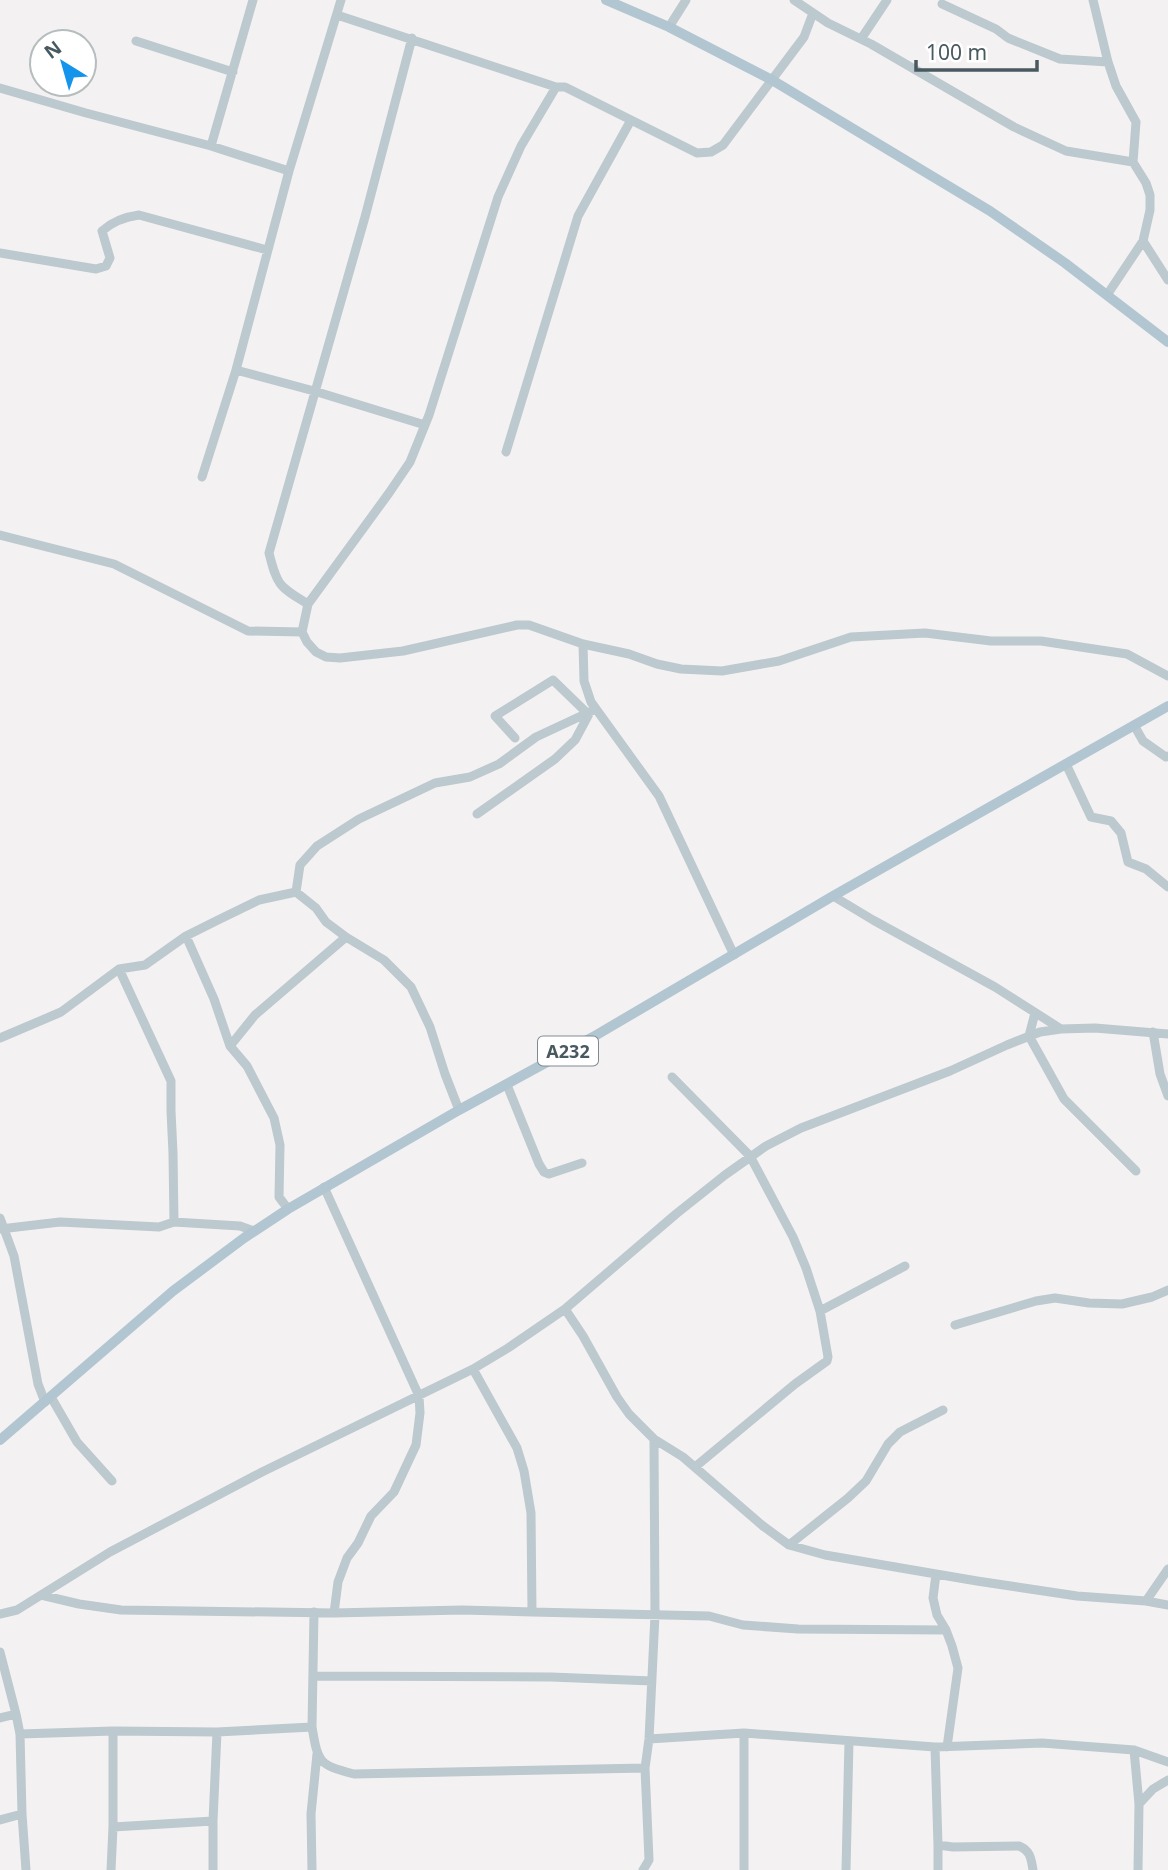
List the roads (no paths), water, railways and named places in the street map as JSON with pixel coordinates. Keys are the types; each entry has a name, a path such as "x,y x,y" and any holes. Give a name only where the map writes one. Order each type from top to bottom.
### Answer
{"main road":[{"path":"606,0 669,27 772,80 990,211 1065,262 1166,337"},
{"name":"A232","path":"0,1440 173,1291 288,1209 1168,706"}],"street":[{"path":"212,145 253,0"},
{"path":"202,477 236,370 289,172 341,0"},
{"path":"669,27 686,0"},
{"path":"794,0 828,23 861,39 1014,127 1066,151 1133,162"},
{"path":"861,39 887,0"},
{"path":"1093,0 1116,86 1136,122 1133,162 1150,195 1150,210 1143,241 1107,295"},
{"path":"942,4 996,29 1008,38 1060,59 1108,62"},
{"path":"337,15 556,87 565,87 697,153 710,152 723,145 804,37 813,13"},
{"path":"307,604 280,584 269,553 365,217 412,38"},
{"path":"136,41 233,72"},
{"path":"556,87 520,146 498,197 425,425 410,463 307,604 302,632 316,652 326,657 340,658 403,652 517,625 529,625 583,644 629,654 657,664 681,669 722,671 779,661 850,637 925,633 991,641 1041,641 1127,654 1168,676"},
{"path":"0,88 212,145 289,172"},
{"path":"506,452 578,216 631,120"},
{"path":"0,253 96,269 106,266 110,258 102,231 123,217 139,215 267,250"},
{"path":"1143,241 1168,280"},
{"path":"236,370 425,425"},
{"path":"0,535 114,564 248,631 302,632"},
{"path":"477,814 555,759 575,740 591,711 584,681 583,644"},
{"path":"515,738 495,716 553,680 591,711 659,796 734,954"},
{"path":"296,891 300,865 317,846 359,818 435,783 470,777 499,764 536,737 591,711"},
{"path":"1134,725 1143,741 1168,756"},
{"path":"1066,764 1091,817 1111,821 1121,833 1128,862 1146,869 1168,887"},
{"path":"0,1038 61,1012 120,969 145,965 186,936 259,900 296,891"},
{"path":"296,891 316,908 326,922 384,960 411,988 430,1027 444,1074 460,1110"},
{"path":"833,896 995,987 1061,1028"},
{"path":"186,936 214,999 230,1046 247,1066 274,1118 280,1145 279,1197 288,1209"},
{"path":"230,1046 255,1015 346,937"},
{"path":"120,969 171,1081 174,1222"},
{"path":"1035,1013 1029,1036 1064,1099 1136,1171"},
{"path":"1,1616 16,1610 110,1552 250,1478 473,1369 508,1348 565,1309 676,1213 750,1156 801,1128 950,1071 1029,1036 1061,1028 1168,1034"},
{"path":"1153,1032 1160,1074 1168,1096"},
{"path":"672,1077 750,1156 793,1237 806,1268 820,1311 828,1350 827,1362 795,1384 695,1467"},
{"path":"507,1085 544,1172 549,1174 582,1163"},
{"path":"324,1187 419,1396 420,1413 416,1445 394,1492 371,1516 358,1543 346,1558 338,1582 334,1612"},
{"path":"0,1218 14,1256 38,1384 77,1442 112,1481"},
{"path":"2,1228 60,1222 159,1227 174,1222 240,1226 254,1231"},
{"path":"820,1311 905,1266"},
{"path":"956,1325 1036,1301 1055,1298 1122,1304 1168,1290"},
{"path":"565,1309 629,1414 654,1439 683,1457 789,1545 825,1555 936,1574 1077,1596 1168,1605"},
{"path":"473,1369 517,1448 524,1471 531,1513 532,1612"},
{"path":"789,1545 866,1481 888,1444 900,1432 943,1410"},
{"path":"643,1870 649,1860 645,1768 649,1739 655,1615 654,1439"},
{"path":"1146,1601 1168,1569"},
{"path":"936,1574 933,1598 958,1668 947,1747"},
{"path":"41,1595 121,1610 462,1610 709,1616 743,1625 798,1629 946,1630"},
{"path":"312,1870 311,1814 317,1754 312,1727 314,1612"},
{"path":"0,1652 20,1734 26,1870"},
{"path":"313,1676 551,1677 652,1681"},
{"path":"0,1718 16,1714"},
{"path":"20,1734 218,1732 312,1727"},
{"path":"111,1870 113,1731"},
{"path":"213,1870 218,1732"},
{"path":"649,1739 744,1733 935,1747 1042,1743 1134,1750 1168,1762"},
{"path":"744,1733 744,1870"},
{"path":"846,1870 849,1741"},
{"path":"935,1747 938,1870"},
{"path":"1134,1750 1139,1804 1138,1870"},
{"path":"317,1754 328,1767 354,1774 645,1768"},
{"path":"1139,1804 1153,1789 1168,1780"},
{"path":"0,1820 22,1814"},
{"path":"113,1827 213,1821"},
{"path":"938,1845 1019,1846 1029,1852 1033,1870"}]}
